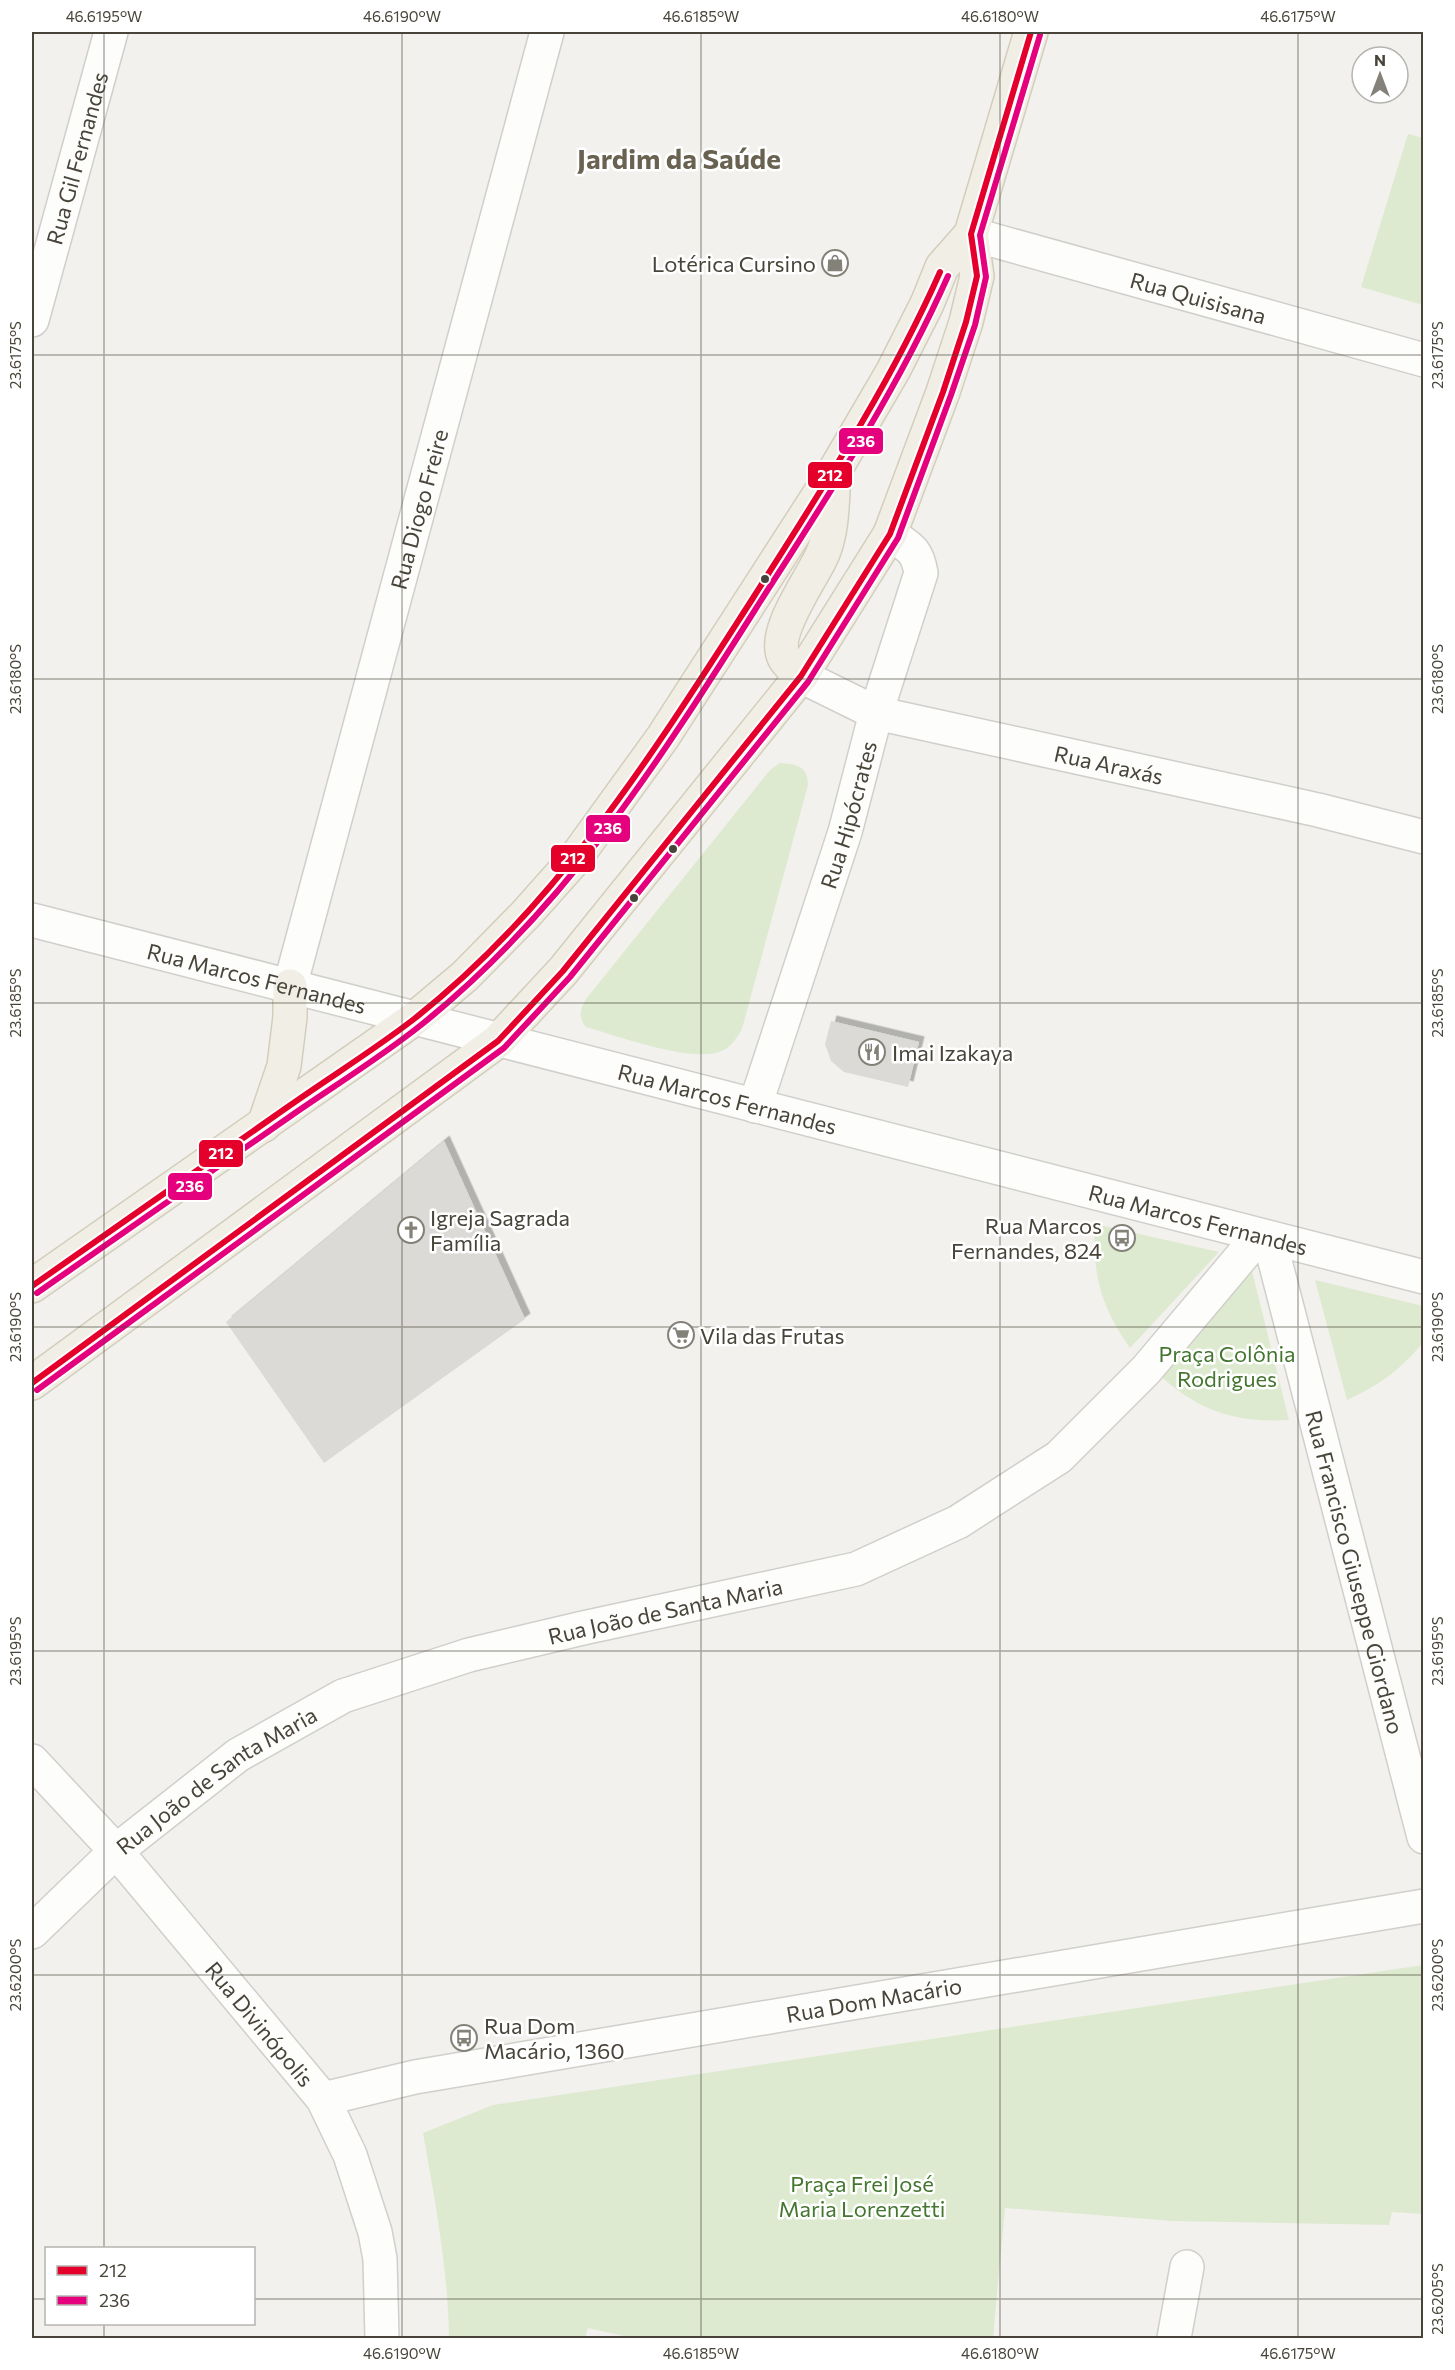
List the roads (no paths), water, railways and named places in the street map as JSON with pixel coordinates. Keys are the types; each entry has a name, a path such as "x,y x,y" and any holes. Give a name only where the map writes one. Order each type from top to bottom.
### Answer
{"main road":[{"path":"32,1383 498,1041 563,970 801,676 890,534 943,392 966,322 977,276 971,234 1031,32"},
{"path":"32,1286 414,1019 465,976 525,915 574,860 663,737 835,470 893,371 927,304 942,267 971,234"},
{"path":"801,676 784,658 782,638 790,616 824,552 830,526 835,470"},
{"path":"264,1125 286,1058 290,986"}],"street":[{"name":"Rua Gil Fernandes","path":"32,320 111,32"},
{"name":"Rua Diogo Freire","path":"290,986 547,32"},
{"name":"Rua Quisisana","path":"971,234 1424,360"},
{"name":"Rua Hipócrates","path":"755,1106 845,832 876,713 921,573 914,550 890,534"},
{"name":"Rua Araxás","path":"801,676 876,713 1273,800 1424,837"},
{"name":"Rua Marcos Fernandes","path":"32,920 1424,1278"},
{"name":"Rua Francisco Giuseppe Giordano","path":"1264,1237 1424,1837"},
{"name":"Rua João de Santa Maria","path":"32,1932 116,1851 238,1755 343,1696 469,1655 856,1569 958,1522 1059,1456 1146,1370 1264,1237"},
{"name":"Rua Divinópolis","path":"32,1761 116,1851 323,2099 350,2154 375,2232 380,2259 381,2338"},
{"name":"Rua Dom Macário","path":"323,2099 415,2077 1424,1906"},
{"path":"1174,2338 1187,2267"}],"place":[{"name":"Lotérica Cursino","path":"835,263"},
{"name":"Imai Izakaya","path":"872,1052"},
{"name":"Igreja Sagrada Família","path":"411,1230"},
{"name":"Rua Marcos Fernandes, 824","path":"1122,1238"},
{"name":"Vila das Frutas","path":"681,1335"},
{"name":"Rua Dom Macário, 1360","path":"464,2038"}],"district":[{"name":"Jardim da Saúde","path":"679,158"}],"park label":[{"name":"Praça Colônia Rodrigues","path":"1227,1366"},
{"name":"Praça Frei José Maria Lorenzetti","path":"862,2196"}]}
